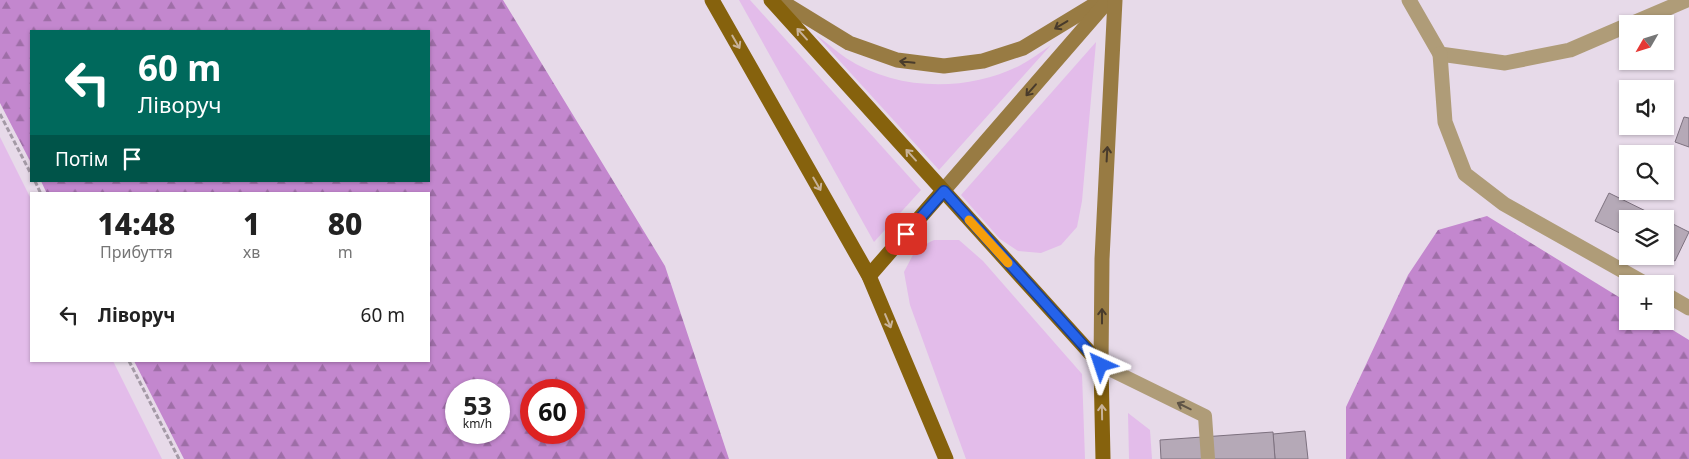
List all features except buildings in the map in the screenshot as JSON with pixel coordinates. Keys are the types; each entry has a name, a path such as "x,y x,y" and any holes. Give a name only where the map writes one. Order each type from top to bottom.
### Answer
{"main road":[{"path":"712,0 869,276 946,459"},
{"path":"771,0 1101,365 1103,459"},
{"path":"869,276 944,191"}],"street":[{"path":"779,0 849,43 897,60 944,66 983,61 1023,48 1102,0"},
{"path":"944,191 1108,0"},
{"path":"1101,365 1102,259 1115,0"},
{"path":"1409,0 1440,54 1445,122 1466,174 1504,204 1630,275"},
{"path":"1652,15 1687,0"},
{"path":"1440,54 1505,63 1570,50 1619,29"},
{"path":"1674,299 1689,308"}],"lane":[{"path":"1101,365 1205,416 1208,459"}],"path":[{"path":"0,114 30,172"},
{"path":"129,362 179,459"}],"shaded area":[{"path":"739,0 750,0 921,190 874,242"},
{"path":"816,35 846,58 866,69 887,77 931,84 954,84 998,74 1019,66 1051,45 939,170"},
{"path":"1096,42 1082,201 1077,227 1061,245 1041,253 1018,251 1000,239 961,195"},
{"path":"0,137 30,197 30,362 114,362 162,459 0,459"},
{"path":"934,240 959,240 983,261 1082,374 1085,459 966,459 910,305 904,272 916,249"},
{"path":"1128,413 1150,430 1152,459 1129,459"}],"green space":[{"path":"0,0 503,0 665,266 729,459 184,459 135,362 430,362 430,192 46,192 41,182 430,182 430,30 30,30 30,161 0,103"},
{"path":"1487,216 1619,297 1619,330 1673,330 1689,340 1689,459 1346,459 1346,407 1408,275 1438,230"}],"slow traffic":[{"path":"969,220 1008,263"}],"route":[{"path":"906,234 944,191 1101,365"}]}
